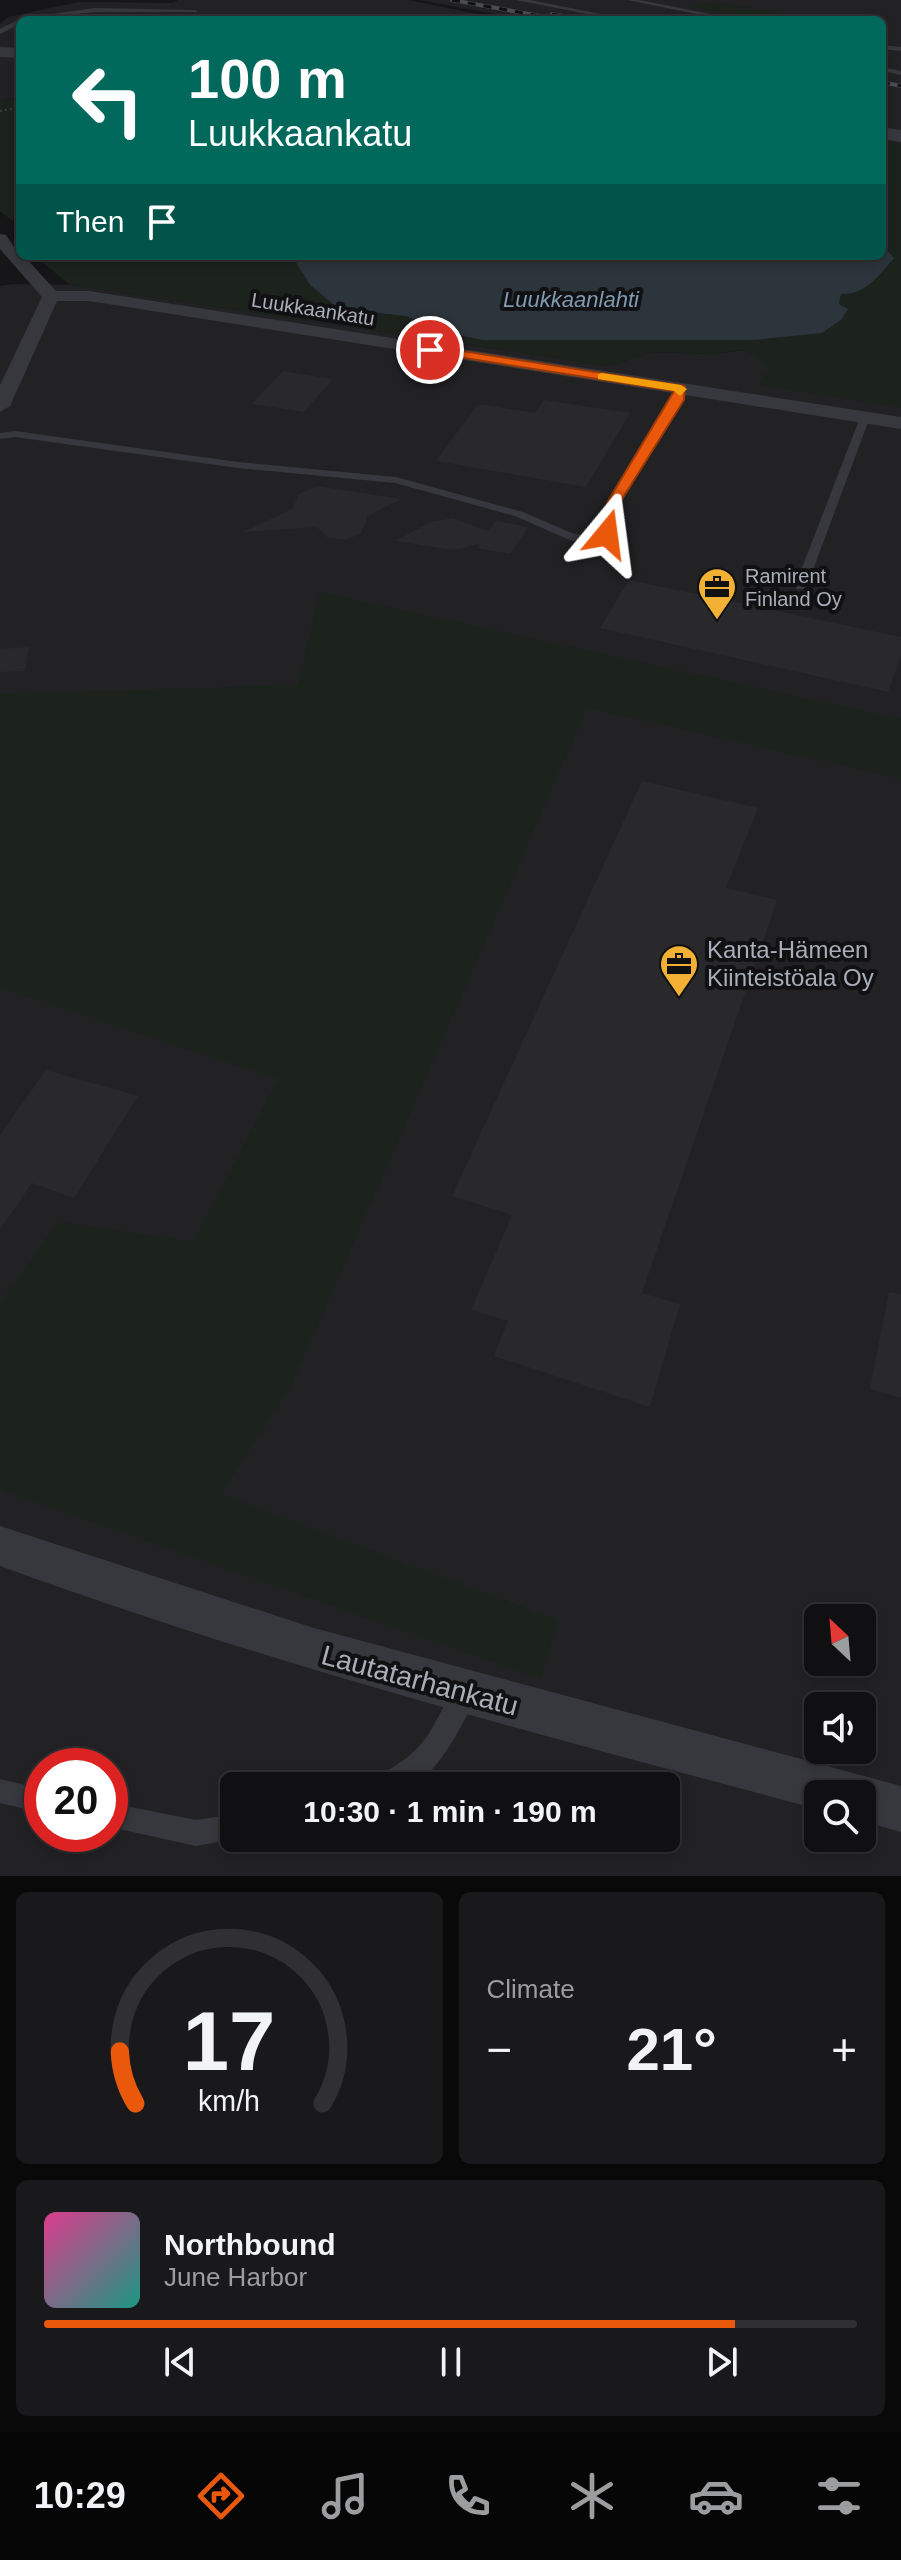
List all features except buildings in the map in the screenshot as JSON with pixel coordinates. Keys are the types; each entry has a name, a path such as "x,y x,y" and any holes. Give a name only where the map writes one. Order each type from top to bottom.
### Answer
{"street":[{"path":"0,239 16,257"},
{"path":"0,406 51,296 19,260"},
{"name":"Luukkaankatu","path":"51,296 89,296 901,423"},
{"name":"Lautatarhankatu","path":"0,1546 204,1618 804,1782"},
{"path":"876,1802 901,1809"}],"lane":[{"path":"519,0 606,16"},
{"path":"630,0 716,16"},
{"path":"51,16 95,10 191,12 186,16"},
{"path":"0,436 15,434 113,450 396,480 507,510 572,537 597,539 607,534 615,501 678,400 681,389"},
{"path":"801,586 865,417"},
{"path":"408,1772 421,1765 448,1729 466,1692"},
{"path":"0,1791 24,1797"},
{"path":"128,1819 196,1833 220,1829"}],"shaded area":[{"path":"178,0 408,0 483,15 16,16 16,98 0,100 0,24 8,17 79,2 173,3"},
{"path":"419,0 901,0 901,144 886,142 886,16 505,16"},
{"path":"715,1 797,16 739,16 688,6"},
{"path":"16,98 16,214 12,221 0,211 0,100"},
{"path":"886,142 901,144 901,408 758,385 768,369 762,361 743,350 712,354 652,352 609,366 70,285 40,260 294,260 310,285 339,309 406,316 443,332 482,340 655,338 847,309 839,304 841,294 894,258 886,249"},
{"path":"70,285 609,366 652,352 712,354 834,339 901,292 901,1876 0,1876 0,286"},
{"path":"320,592 901,719 901,779 587,708 290,1388 221,1494 558,1620 540,1679 0,1490 0,1304 58,1221 193,1242 278,1079 0,988 0,694 298,685"}],"water":[{"name":"Luukkaanlahti","path":"886,249 894,258 865,288 841,294 839,304 848,309 842,319 822,333 753,340 482,340 443,332 406,316 339,309 310,285 294,260 886,260"}],"railway":[{"path":"452,0 540,16"},
{"path":"552,14 562,16"},
{"path":"886,83 901,86"}],"slow traffic":[{"path":"602,376 681,389 680,392"}],"place":[{"name":"Ramirent Finland Oy","path":"717,621"},
{"name":"Kanta-Hämeen Kiinteistöala Oy","path":"679,998"}],"route":[{"path":"430,350 681,389 678,400 615,501 607,534"}]}
